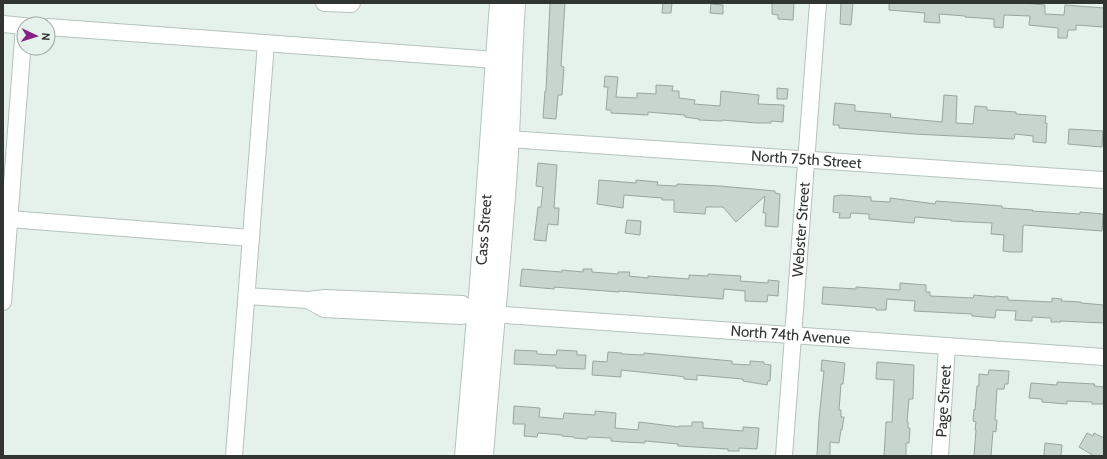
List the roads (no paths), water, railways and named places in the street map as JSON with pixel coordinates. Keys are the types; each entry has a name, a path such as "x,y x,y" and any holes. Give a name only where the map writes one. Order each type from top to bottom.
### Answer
{"main road":[{"name":"Cass Street","path":"483,456 486,314 496,60 500,3"},
{"name":"Cass Street","path":"465,456 486,314 498,284 508,139 511,52 515,3"}],"street":[{"path":"324,3 352,3"},
{"name":"Webster Street","path":"784,456 818,3"},
{"path":"3,24 16,25"},
{"path":"56,28 496,60"},
{"path":"234,456 266,43"},
{"path":"3,302 22,56"},
{"name":"North 75th Street","path":"508,139 1104,180"},
{"path":"9,219 251,238"},
{"path":"247,296 308,300 324,298 462,304 486,314"},
{"name":"North 74th Avenue","path":"486,314 1104,357"},
{"name":"Page Street","path":"940,456 947,346"}]}
